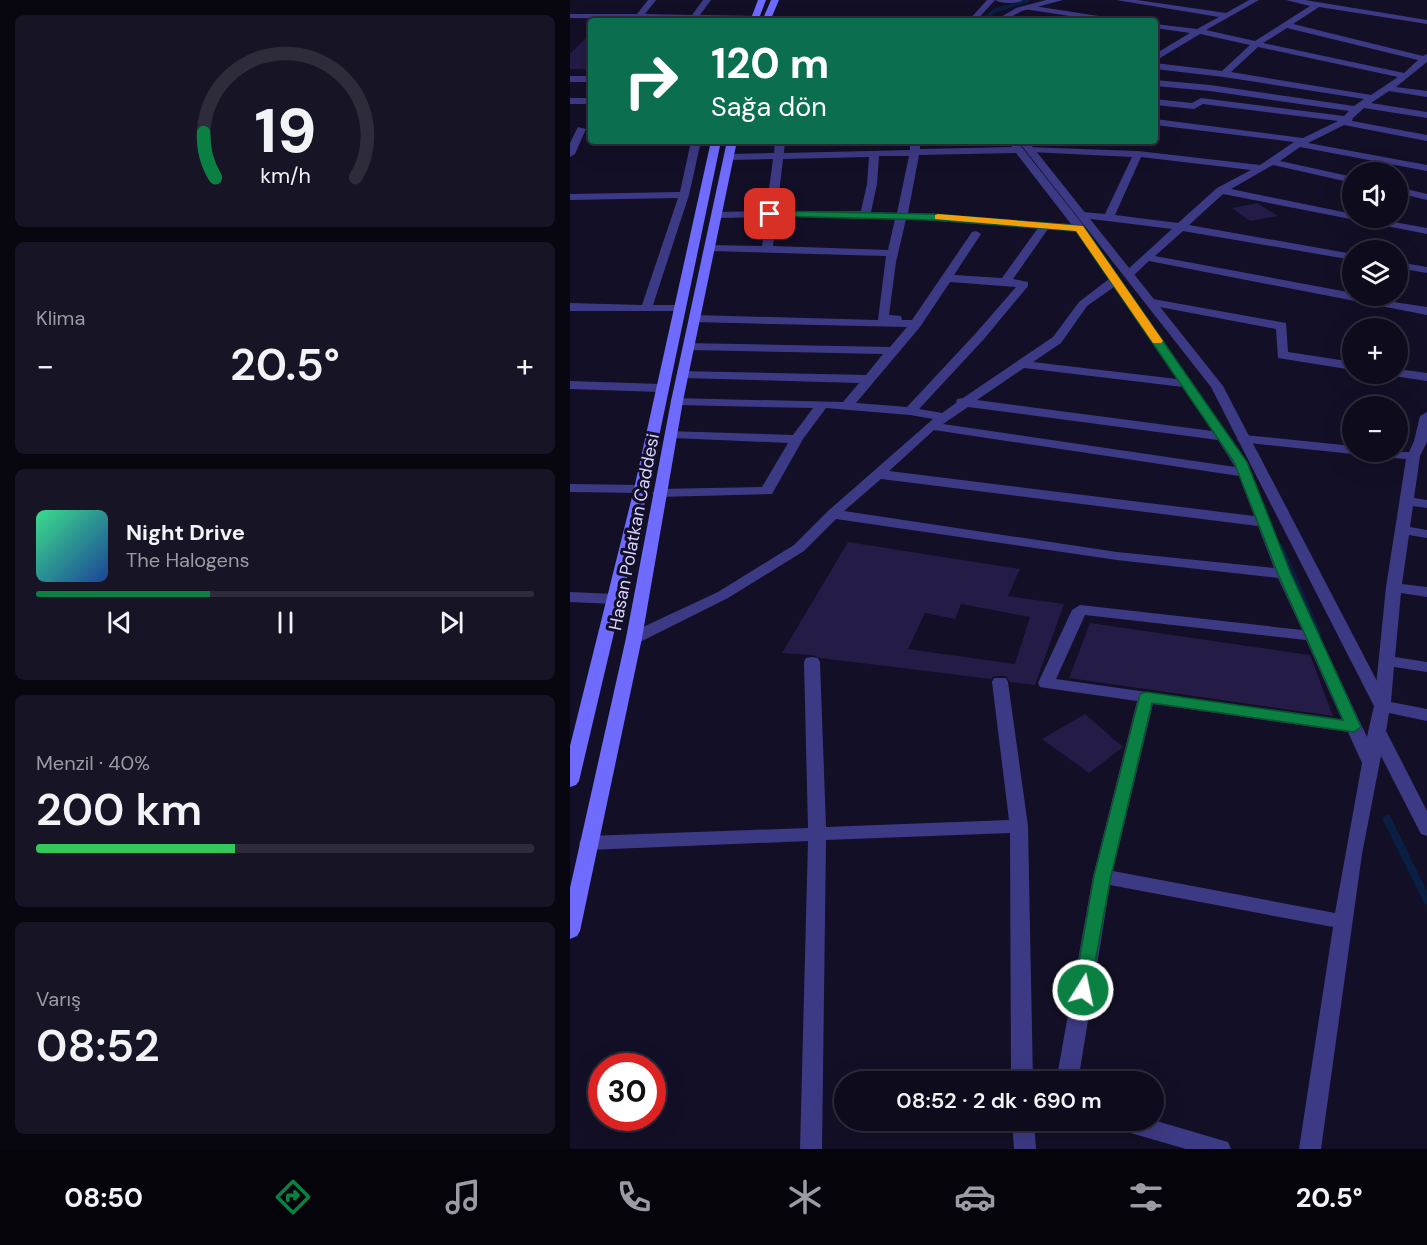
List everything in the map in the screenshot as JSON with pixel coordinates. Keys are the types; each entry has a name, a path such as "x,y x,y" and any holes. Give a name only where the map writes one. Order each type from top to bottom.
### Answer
{"main road":[{"path":"755,18 762,0"},
{"path":"768,18 775,0"},
{"name":"Hasan Polatkan Caddesi","path":"570,781 574,743 615,599 641,489 715,144"},
{"name":"Hasan Polatkan Caddesi","path":"570,931 634,639 659,494 673,434 677,401 731,144"}],"street":[{"path":"640,16 652,0"},
{"path":"695,16 707,0"},
{"path":"975,18 991,0"},
{"path":"999,0 1019,0"},
{"path":"1001,18 1027,7 1059,0"},
{"path":"1120,0 1225,15"},
{"path":"1158,56 1197,31 1255,0"},
{"path":"1290,0 1427,22"},
{"path":"1138,9 1147,4"},
{"path":"1224,74 1257,43 1317,4"},
{"path":"1027,7 1100,18"},
{"path":"1125,18 1130,15"},
{"path":"570,16 724,18"},
{"path":"1287,25 1426,58"},
{"path":"1158,26 1197,31 1257,43 1406,76"},
{"path":"1130,273 1221,190 1272,162 1302,142 1346,121 1360,107 1406,76 1426,58"},
{"path":"1158,66 1224,74 1373,98"},
{"path":"570,79 588,79"},
{"path":"1158,83 1427,115"},
{"path":"1158,102 1194,106 1201,101 1210,88"},
{"path":"1388,88 1427,94"},
{"path":"570,102 588,101"},
{"path":"1201,101 1346,121 1427,138"},
{"path":"1158,122 1302,142 1427,168"},
{"path":"570,130 586,129"},
{"path":"570,154 586,129"},
{"path":"646,309 684,195 695,144"},
{"path":"767,249 779,144"},
{"path":"828,156 830,144"},
{"path":"915,144 903,216 892,253 883,318 917,322"},
{"path":"729,157 915,153 1021,145 1081,146 1261,168"},
{"path":"1021,145 1081,222 1130,273 1216,386 1382,706"},
{"path":"865,215 872,184 874,154"},
{"path":"1109,217 1138,154"},
{"path":"1272,162 1342,178"},
{"path":"1221,190 1342,215"},
{"path":"1408,192 1427,196"},
{"path":"570,197 684,195"},
{"path":"718,215 903,216 1045,226 1109,217 1342,255"},
{"path":"1081,222 1116,280 1225,437 1245,473 1284,574 1371,764"},
{"path":"1005,282 1045,226"},
{"path":"1408,227 1427,231"},
{"path":"845,407 917,322 976,234"},
{"path":"710,248 892,253"},
{"path":"1149,258 1427,311"},
{"path":"1408,267 1427,270"},
{"path":"910,411 980,336 1024,284 946,278"},
{"path":"634,639 723,595 799,548 833,514 937,422 962,402 1057,340 1083,304 1116,280"},
{"path":"1153,303 1282,326 1282,355 1342,364"},
{"path":"570,307 681,309"},
{"path":"694,319 917,322"},
{"path":"689,346 894,351"},
{"path":"1019,364 1187,384"},
{"path":"684,374 868,380"},
{"path":"1408,374 1427,377"},
{"path":"570,385 661,388"},
{"path":"677,401 822,404 910,411 937,422 1245,473"},
{"path":"962,402 1225,437"},
{"path":"659,494 767,491 797,439 822,404"},
{"path":"1310,1149 1353,854 1382,706 1394,587 1406,501 1427,416"},
{"path":"673,434 797,439"},
{"path":"1244,439 1342,449"},
{"path":"877,474 1264,522"},
{"path":"570,488 641,489"},
{"path":"1406,501 1427,504"},
{"path":"833,514 1117,556 1284,574"},
{"path":"1402,530 1427,534"},
{"path":"1394,587 1427,592"},
{"path":"570,597 615,599"},
{"path":"1312,636 1080,610 1046,682 1354,727"},
{"path":"1388,661 1427,667"},
{"path":"811,1149 817,833 812,662"},
{"path":"1000,682 1019,825 1022,1071"},
{"path":"1069,1071 1102,876 1146,697"},
{"path":"1382,706 1427,715"},
{"path":"1377,731 1422,812 1427,829"},
{"path":"588,843 1019,825"},
{"path":"1102,876 1343,922"},
{"path":"1024,1131 1025,1149"},
{"path":"1157,1131 1220,1149"}],"building":[{"path":"588,36 588,69 570,69 570,54"},
{"path":"1257,203 1278,216 1250,221 1232,208"},
{"path":"848,542 1020,569 1008,596 1064,604 1035,685 1010,682 1006,676 994,676 991,679 782,653","holes":["961,604 1030,617 1015,664 908,649 925,613 955,619"]},
{"path":"1090,623 1310,655 1333,716 1069,678"},
{"path":"1085,714 1123,747 1089,773 1042,739"}],"waterway":[{"path":"986,18 994,11 1028,0"},
{"path":"1280,546 1318,633"},
{"path":"1387,819 1427,900"}],"slow traffic":[{"path":"938,217 1080,228 1157,341"}],"route":[{"path":"770,214 933,217 1080,228 1220,429 1240,462 1284,574 1354,727 1146,697 1102,876 1083,990"}]}
